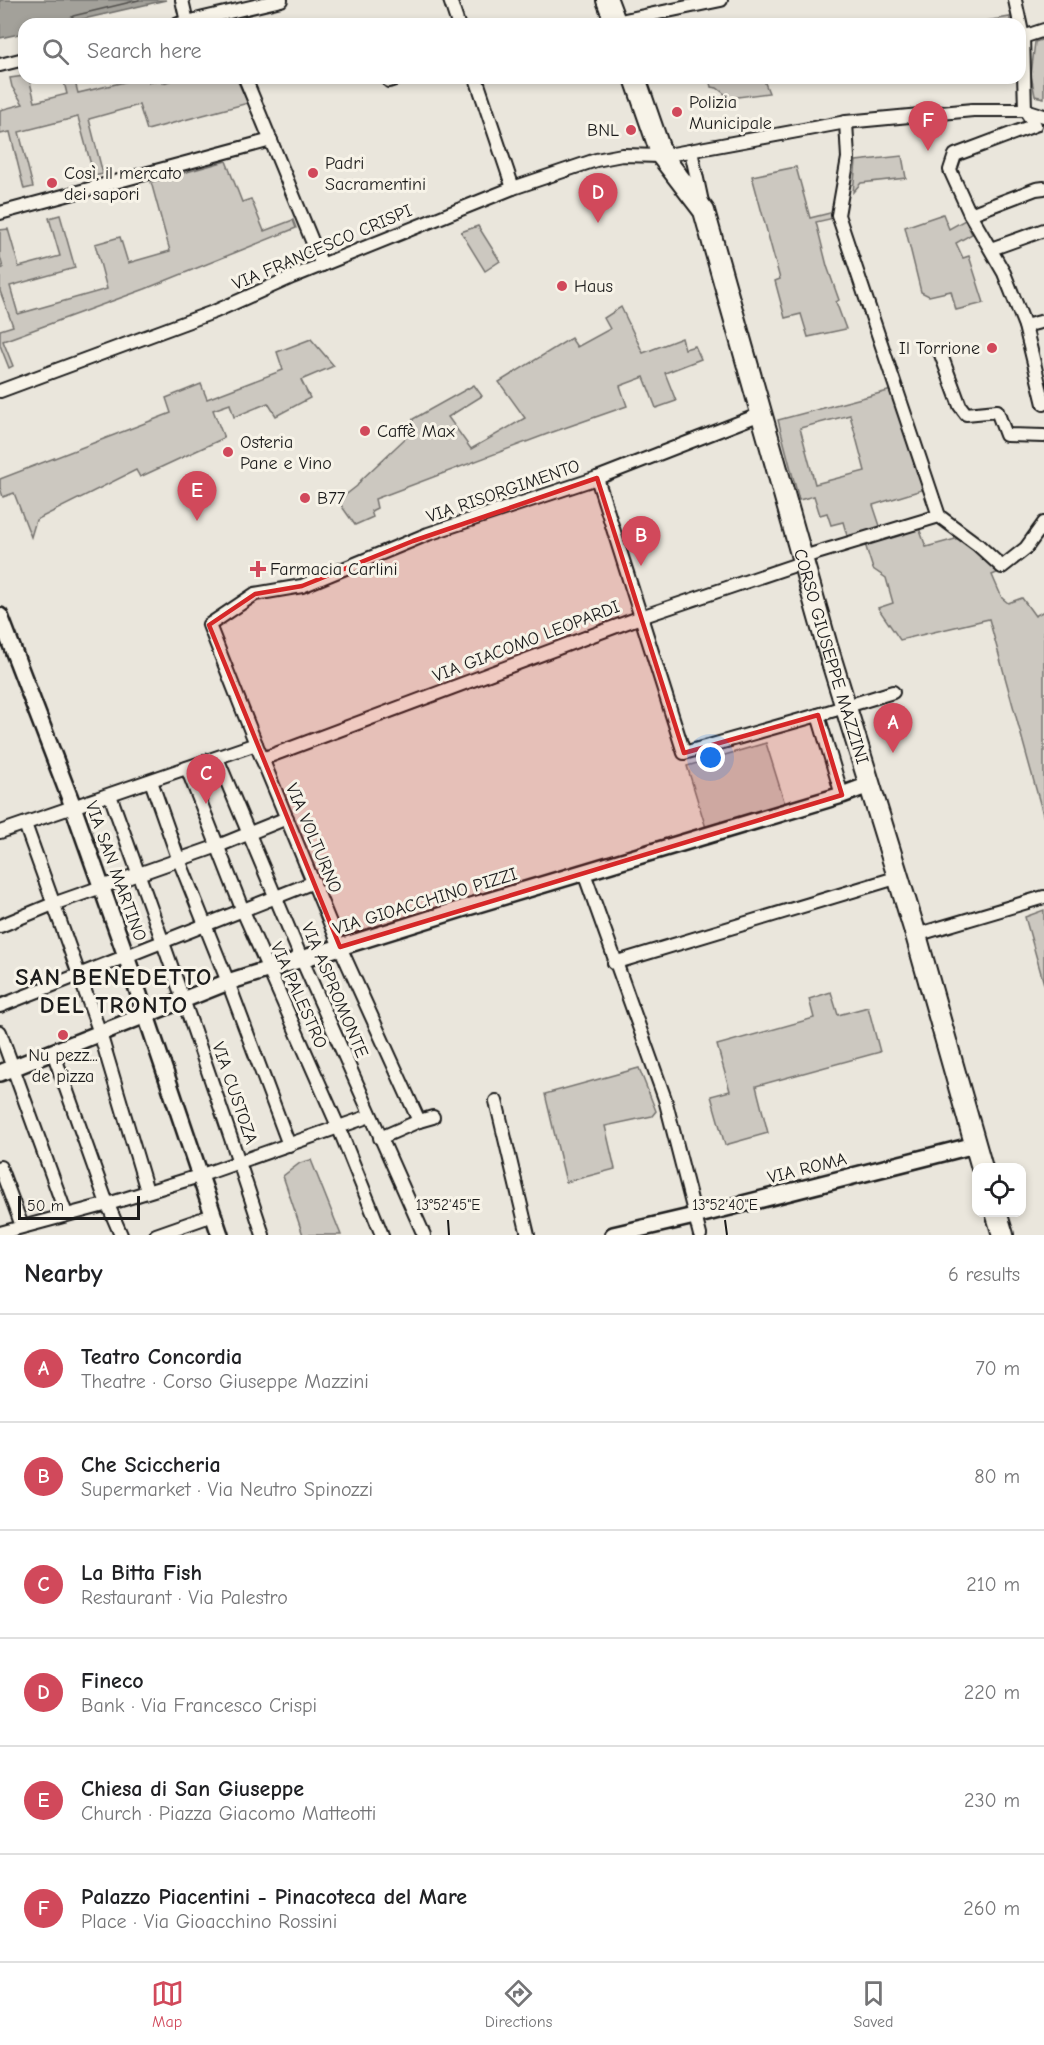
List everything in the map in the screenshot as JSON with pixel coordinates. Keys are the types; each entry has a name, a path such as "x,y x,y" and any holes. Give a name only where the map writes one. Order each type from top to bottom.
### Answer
{"main road":[{"path":"607,0 614,18"},
{"name":"CORSO GIUSEPPE MAZZINI","path":"637,84 662,156 704,211 760,414 845,706 955,1066 981,1163"},
{"path":"998,1217 1003,1235"}],"street":[{"path":"226,18 281,0"},
{"path":"450,0 456,18"},
{"path":"639,18 721,0"},
{"path":"1015,0 1019,18"},
{"path":"182,1 182,18"},
{"path":"1026,36 1044,30"},
{"path":"0,65 18,60"},
{"path":"248,84 322,265"},
{"path":"478,84 513,188"},
{"path":"1024,84 1025,110 1035,125 955,155 950,170 970,214 1004,273 1025,326 1044,404"},
{"name":"VIA FRANCESCO CRISPI","path":"0,391 216,311 322,265 513,188 596,160 622,155 662,156 846,122 972,110 1025,110 1044,116"},
{"path":"846,122 849,158 838,215 939,516 978,545 1002,567 1026,548 1044,523"},
{"path":"0,213 272,140"},
{"path":"691,151 704,211"},
{"path":"970,214 1040,188"},
{"path":"991,249 1044,230"},
{"path":"1025,326 1044,321"},
{"path":"940,352 960,406 966,414 997,411 1006,435 1044,436"},
{"name":"VIA RISORGIMENTO","path":"209,624 255,594 303,586 428,534 597,478 760,414"},
{"path":"597,478 684,753 893,692"},
{"name":"VIA GIACOMO LEOPARDI","path":"262,759 810,555 866,540 939,516"},
{"name":"VIA SAN MARTINO","path":"0,616 73,807 126,956 220,1235"},
{"name":"VIA VOLTURNO","path":"209,624 340,947 419,1121"},
{"path":"818,714 842,795"},
{"path":"0,832 256,744"},
{"name":"VIA ASPROMONTE","path":"218,758 275,898 424,1235"},
{"name":"VIA PALESTRO","path":"187,768 243,911 338,1126 382,1235"},
{"path":"151,780 179,861 228,982 289,1145"},
{"name":"VIA GIOACCHINO PIZZI","path":"7,1070 228,982 869,785"},
{"name":"VIA CUSTOZA","path":"110,795 184,999 263,1235"},
{"path":"0,926 53,904 179,861 287,818"},
{"path":"24,824 100,1033 147,1191"},
{"path":"584,873 664,1099 700,1235"},
{"path":"614,963 899,877"},
{"path":"0,1006 314,882"},
{"path":"916,935 1044,897"},
{"path":"0,1032 7,1070 66,1214"},
{"path":"53,1052 121,1235"},
{"path":"496,1101 528,1235"},
{"path":"0,1233 200,1176 370,1116"},
{"path":"380,1138 433,1117"},
{"name":"VIA ROMA","path":"613,1235 975,1145"},
{"path":"0,1167 22,1226"},
{"path":"156,1235 213,1215"}],"highlighted area":[{"path":"597,478 684,753 818,715 842,795 340,947 209,625 255,594 302,586 413,541"}],"shaded area":[{"path":"1044,39 1044,98 1035,96 1031,75 1035,42"},
{"path":"18,77 18,84 30,84 35,102 67,94 64,84 76,84 78,93 116,84 239,84 248,103 147,130 139,105 89,119 103,174 94,176 78,117 19,132 33,187 24,189 10,132 0,134 0,110 23,104 12,87 10,78"},
{"path":"710,84 765,84 769,93 730,98 717,88 711,87"},
{"path":"902,156 906,178 861,183 853,192 856,161"},
{"path":"226,161 242,202 251,199 264,231 293,220 296,228 145,289 3,341 13,366 9,368 0,345 0,330 13,326 0,291 0,269 3,268 0,257 0,230 8,229 19,267 60,256 49,218 60,215 75,268 10,286 18,314 107,289 95,244 120,237 128,263 170,251 151,182"},
{"path":"796,167 810,218 834,212 834,218 816,222 827,266 839,300 836,302 846,329 808,337 801,314 785,318 775,281 780,279 752,176"},
{"path":"943,214 949,229 965,220 972,234 956,243 963,258 969,256 984,303 956,310 951,291 929,296 921,292 905,227"},
{"path":"478,226 500,261 485,271 461,232"},
{"path":"621,307 643,353 682,338 685,349 695,346 701,359 665,373 676,401 656,408 644,377 620,386 627,406 375,499 377,508 371,511 373,517 355,525 338,501 357,486 412,432 413,419 474,385 482,396 448,417 471,449 525,418 499,382 571,338 577,347 610,329 604,318"},
{"path":"311,339 334,366 301,380 310,398 276,416 268,403 234,417 230,404 213,410 224,438 140,477 136,470 36,520 31,537 14,493 3,497 0,479 171,413 166,398 201,384 207,399 283,370 277,352"},
{"path":"892,390 925,489 873,505 881,529 848,539 843,522 831,525 827,513 820,515 814,496 799,500 778,420","holes":["850,415 865,471 815,484 800,428"]},
{"path":"919,528 926,547 959,538 999,572 992,575 1002,598 1008,603 1022,598 1035,616 1044,611 1044,818 989,619 900,640 878,608 893,603 886,578 873,569 865,544"},
{"path":"766,743 785,804 706,828 687,766"},
{"path":"1044,910 1044,984 1025,917"},
{"path":"831,992 838,1015 868,1007 880,1052 756,1086 768,1133 725,1145 711,1096 730,1091 717,1045 814,1018 809,999"},
{"path":"639,1068 656,1111 652,1116 605,1126 615,1169 566,1182 545,1094"},
{"path":"311,1160 341,1235 303,1235 283,1176 300,1163"}],"water":[{"path":"0,0 166,0 88,18 18,18 18,34 0,38"}],"place":[{"name":"Polizia Municipale","path":"677,112"},
{"name":"BNL","path":"631,130"},
{"name":"Palazzo Piacentini - Pinacoteca del Mare","path":"928,151"},
{"name":"Padri Sacramentini","path":"313,173"},
{"name":"Così, il mercato dei sapori","path":"52,183"},
{"name":"Fineco","path":"598,223"},
{"name":"Haus","path":"562,286"},
{"name":"Il Torrione","path":"992,348"},
{"name":"Caffè Max","path":"365,431"},
{"name":"Osteria Pane e Vino","path":"228,452"},
{"name":"B77","path":"305,498"},
{"name":"Chiesa di San Giuseppe","path":"197,521"},
{"name":"Che Sciccheria","path":"641,566"},
{"name":"Farmacia Carlini","path":"258,569"},
{"name":"Teatro Concordia","path":"893,753"},
{"name":"La Bitta Fish","path":"206,804"},
{"name":"Nu pezz... de pizza","path":"63,1035"}],"district":[{"name":"SAN BENEDETTO DEL TRONTO","path":"114,991"}]}
